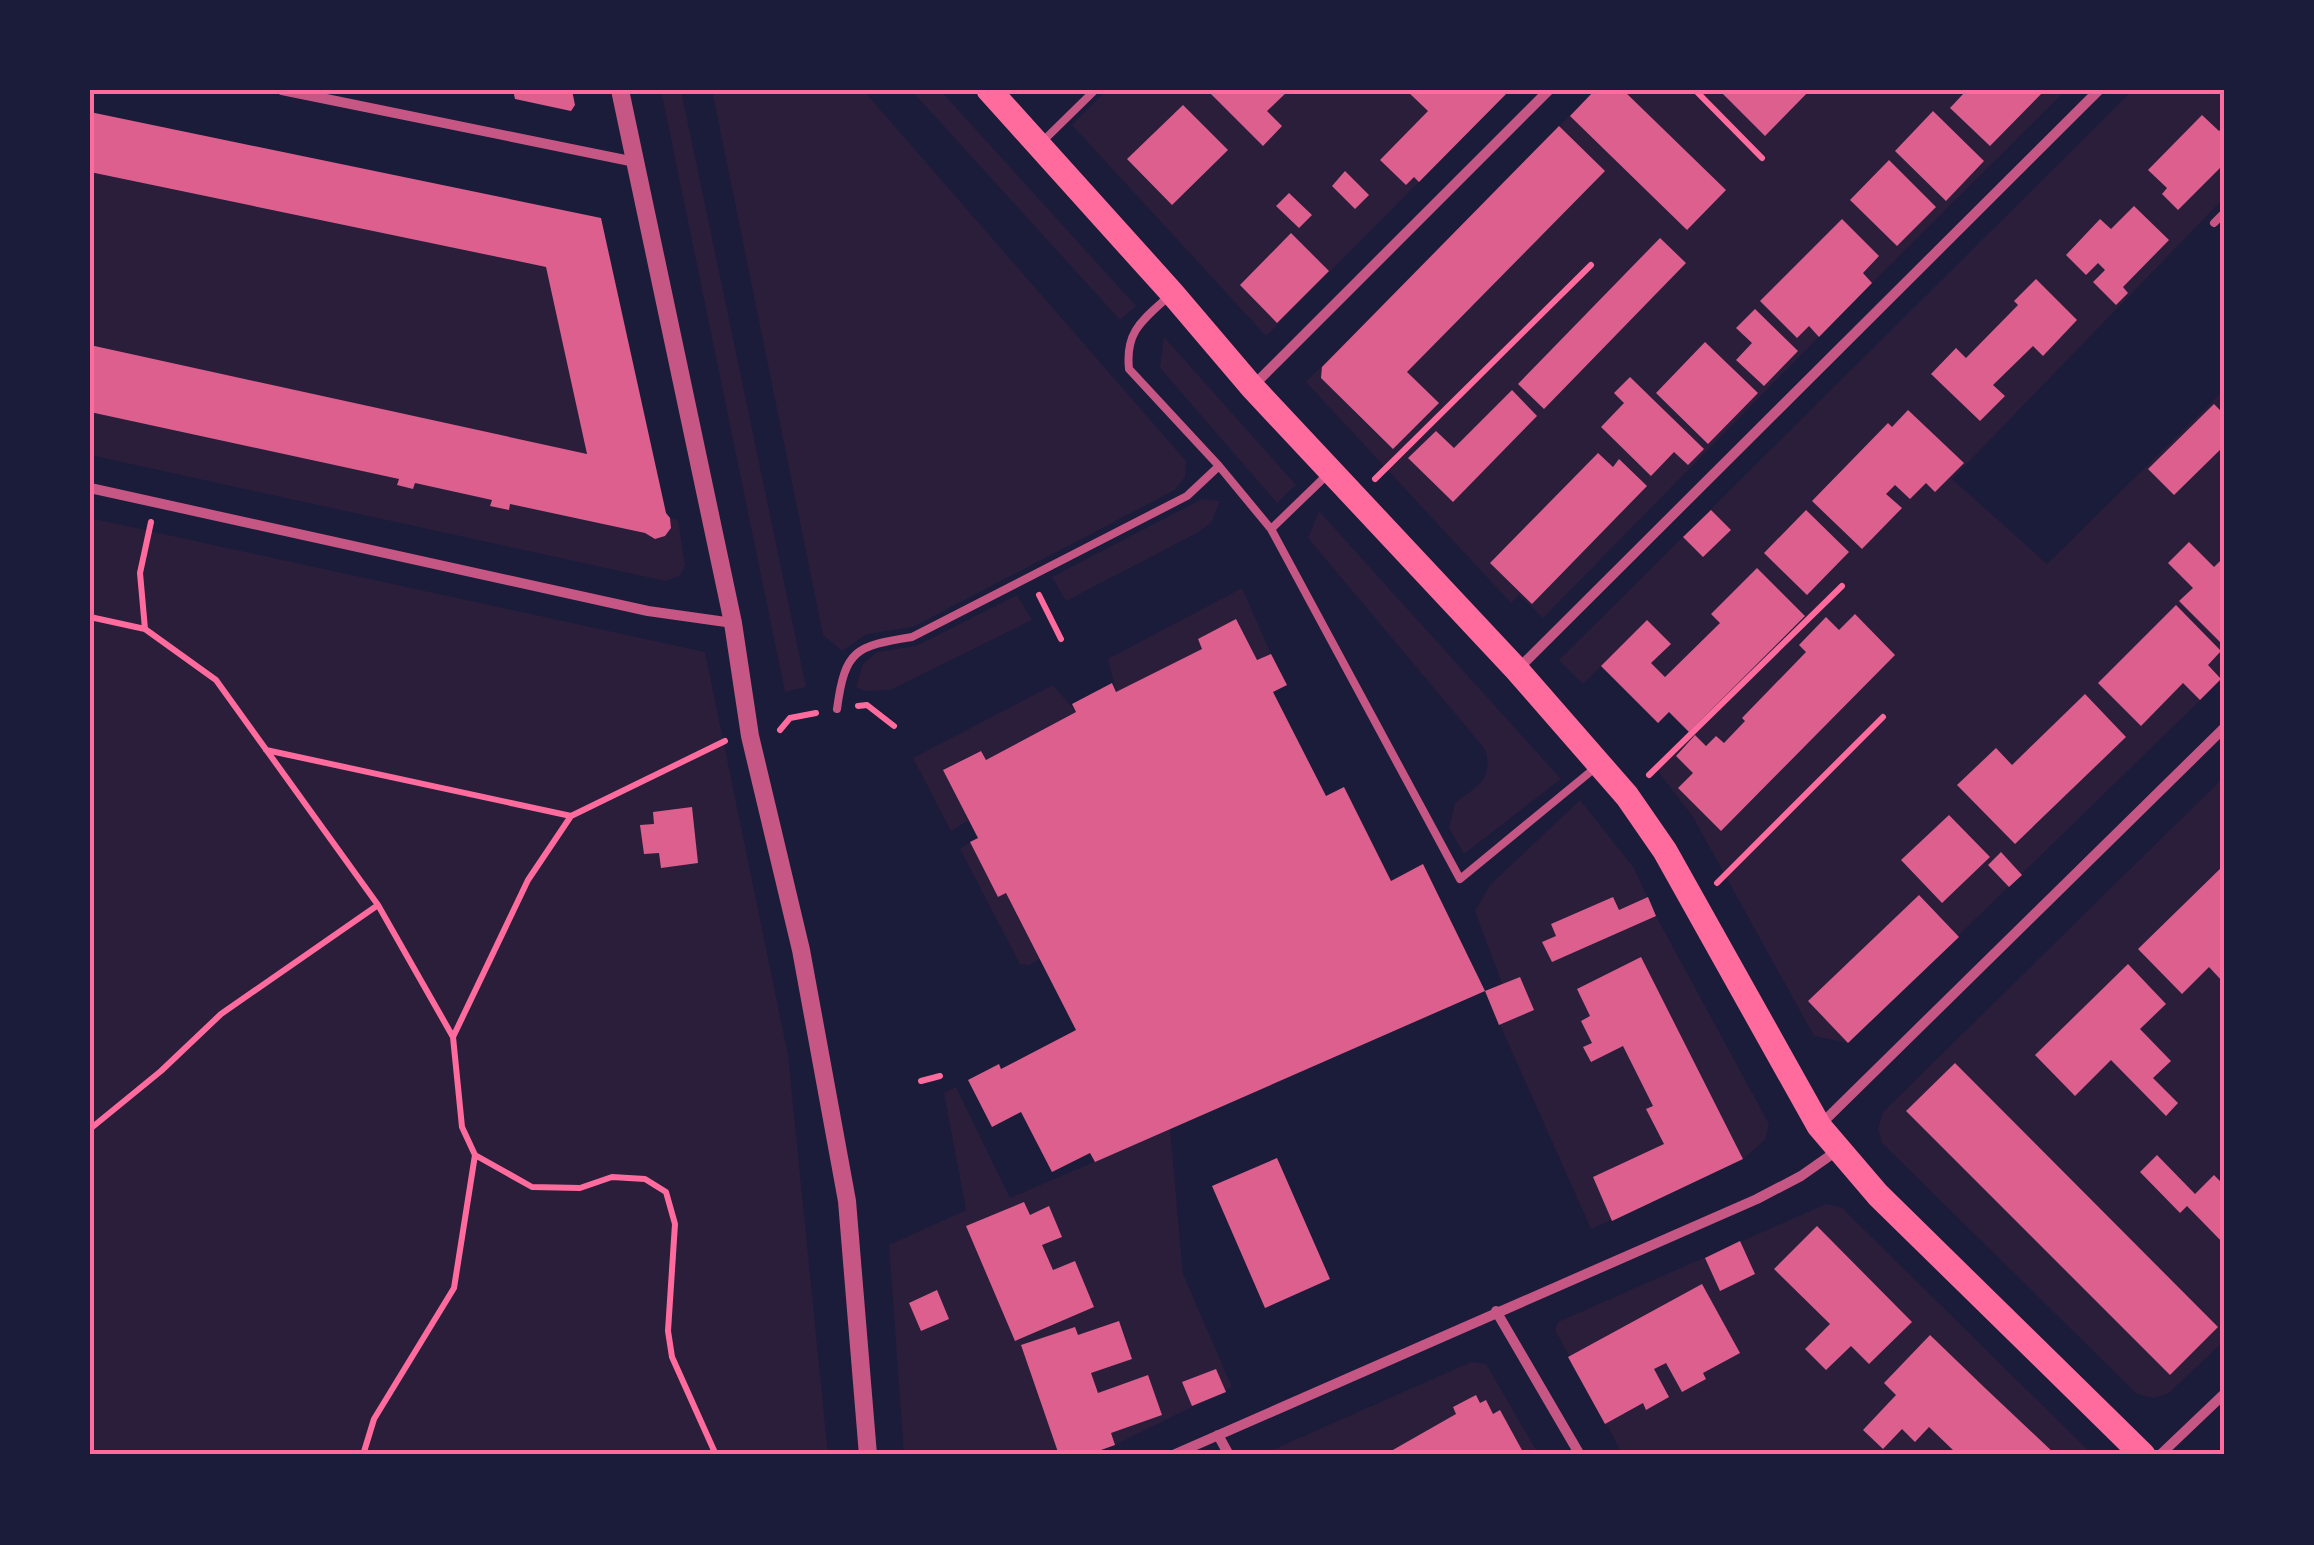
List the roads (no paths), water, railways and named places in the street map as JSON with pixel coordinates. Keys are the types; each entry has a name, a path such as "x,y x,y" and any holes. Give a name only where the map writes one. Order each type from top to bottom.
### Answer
{"main road":[{"path":"989,90 1172,292 1252,387 1517,670 1627,796 1696,905 1819,1126 1838,1149 1878,1194 2143,1455"}],"street":[{"path":"282,90 635,162"},
{"path":"620,90 733,623 750,736 802,950 847,1200 868,1455"},
{"path":"1252,387 1549,90"},
{"path":"1517,670 2100,90"},
{"path":"90,488 648,611 733,623"},
{"path":"1819,1126 2224,728"},
{"path":"1173,1455 1758,1199 1801,1176 1838,1149"},
{"path":"1496,1311 1580,1455"},
{"path":"2160,1455 2224,1394"},
{"path":"1218,1435 1229,1455"}],"lane":[{"path":"1038,145 1094,90"},
{"path":"2214,224 2224,213"},
{"path":"1172,292 1137,326 1126,347 1129,369 1220,466 1271,529 1460,879 1600,765"},
{"path":"837,709 840,682 850,658 868,644 912,637 1186,496 1220,466"},
{"path":"1271,529 1331,470"}]}
